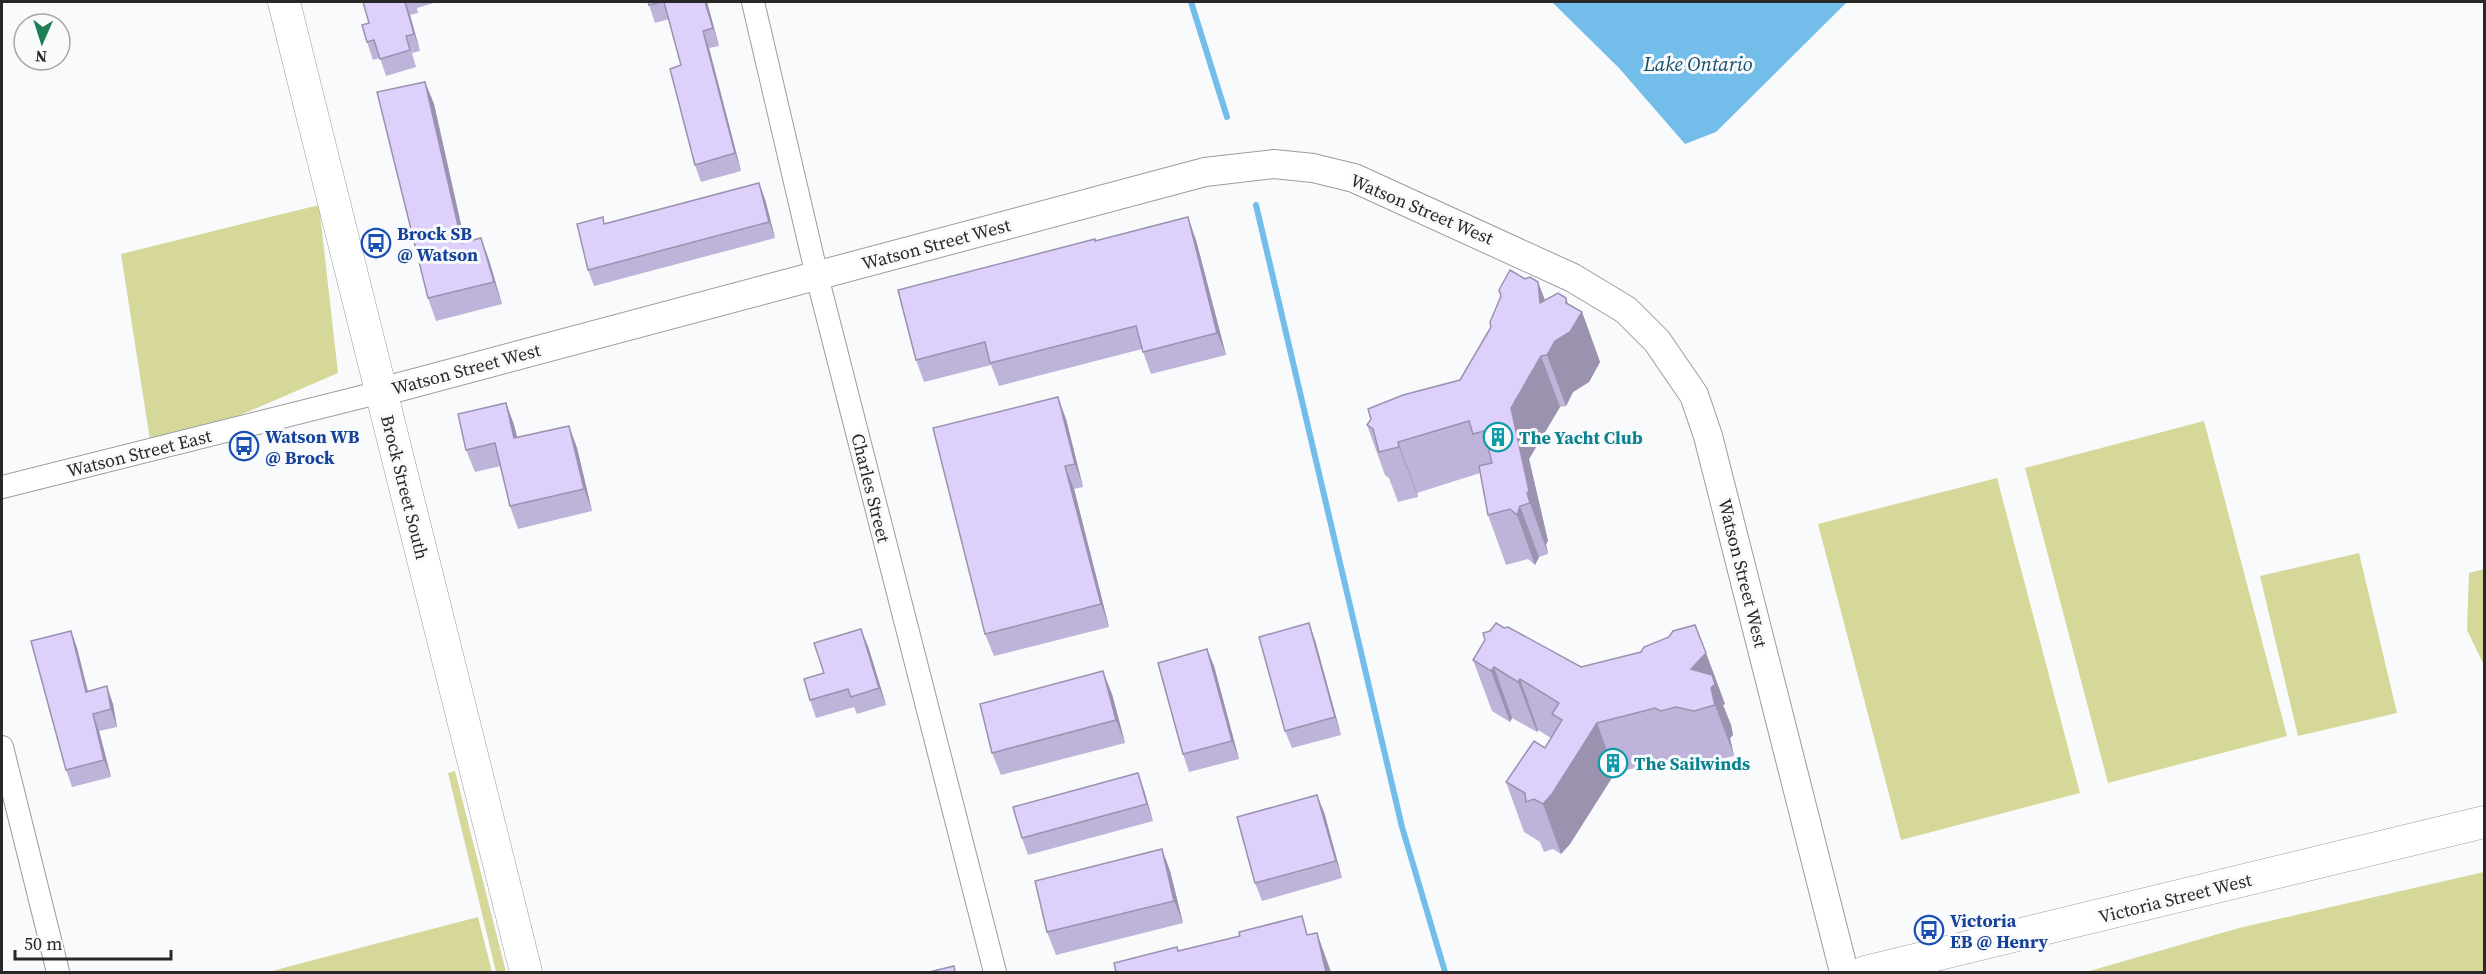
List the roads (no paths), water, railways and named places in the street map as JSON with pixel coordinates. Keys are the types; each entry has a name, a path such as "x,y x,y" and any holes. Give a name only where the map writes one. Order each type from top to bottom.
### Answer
{"main road":[{"name":"Brock Street South","path":"284,2 526,972"},
{"name":"Victoria Street West","path":"1865,972 2484,822"}],"street":[{"name":"Charles Street","path":"753,2 817,276 995,972"},
{"name":"Watson Street West","path":"381,392 1205,172 1274,164 1313,168 1354,178 1526,255 1603,294 1626,310 1657,341 1694,395 1724,495 1844,972"},
{"name":"Watson Street East","path":"2,488 381,392"},
{"path":"2,747 58,972"}],"water":[{"name":"Lake Ontario","path":"1552,2 1847,2 1716,132 1685,144 1619,68"}],"waterway":[{"path":"1191,2 1227,117"},
{"path":"1256,205 1402,827 1445,972"}],"place":[{"name":"Brock SB @ Watson","path":"376,243"},
{"name":"The Yacht Club","path":"1498,437"},
{"name":"Watson WB @ Brock","path":"244,446"},
{"name":"The Sailwinds","path":"1613,763"},
{"name":"Victoria EB @ Henry","path":"1929,930"}]}
